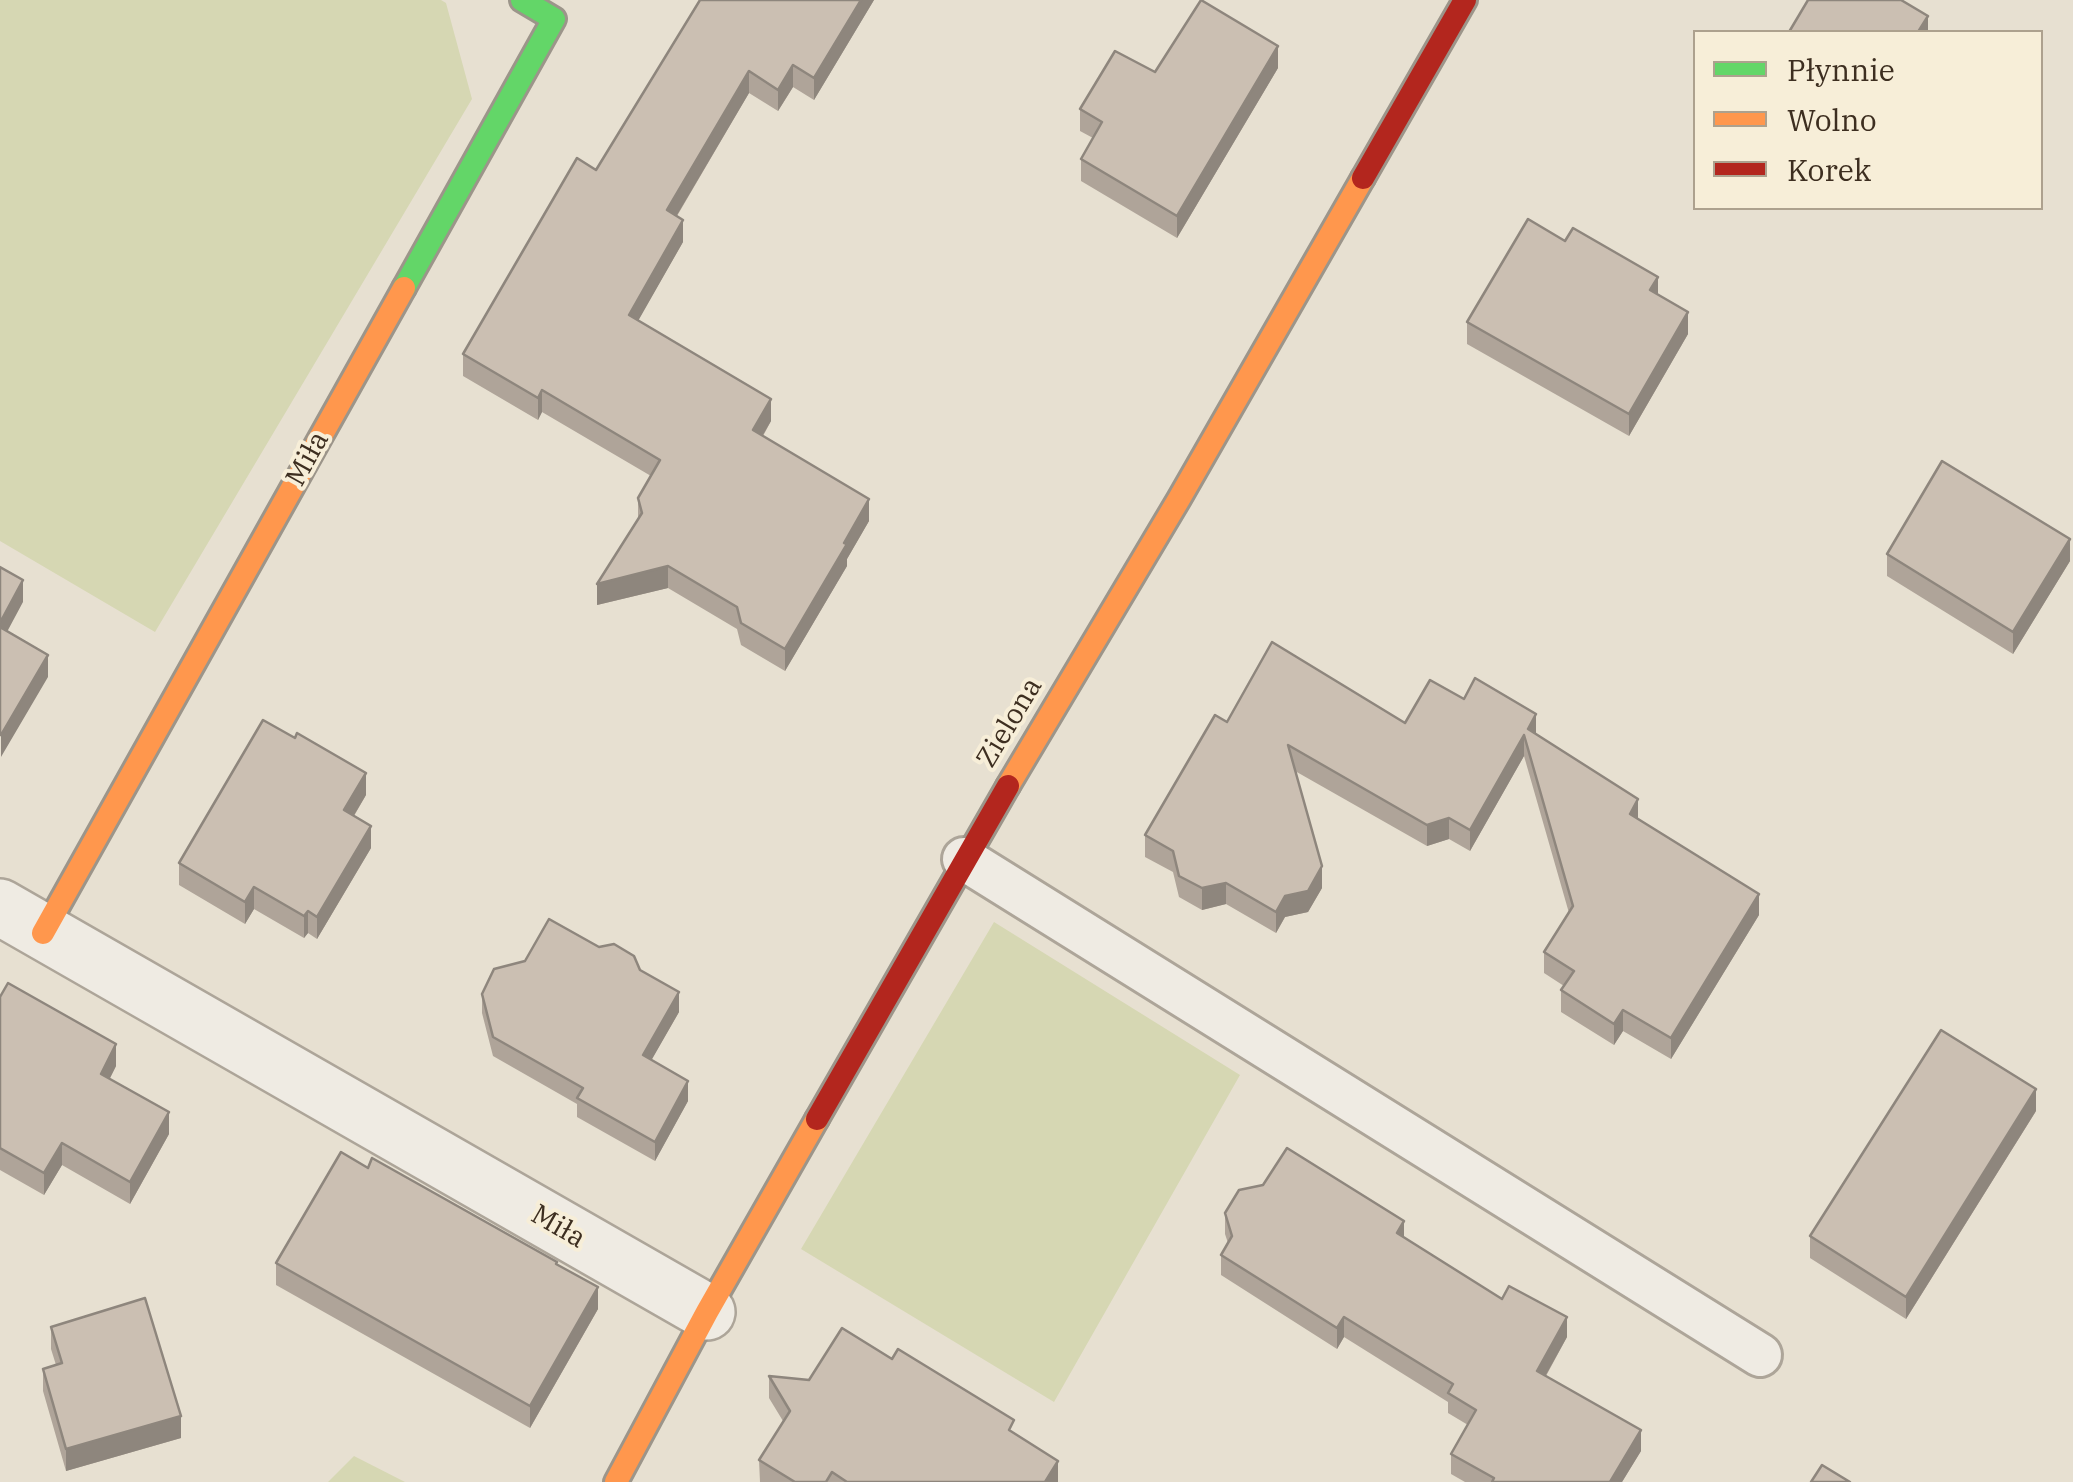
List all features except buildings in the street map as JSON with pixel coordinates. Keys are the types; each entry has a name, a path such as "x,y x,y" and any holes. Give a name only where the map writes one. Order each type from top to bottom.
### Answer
{"street":[{"name":"Miła","path":"522,0 554,18 22,920 707,1312"},
{"name":"Zielona","path":"616,1482 707,1312 964,859 1180,499 1465,0"}],"lane":[{"path":"964,859 1760,1355"}],"green space":[{"path":"0,0 441,0 446,3 472,99 155,632 0,541"},
{"path":"994,922 1240,1075 1054,1402 801,1249"},
{"path":"354,1456 405,1482 328,1482"}],"traffic: fast":[{"path":"404,288 554,19 522,0"}],"traffic: slow":[{"path":"1008,786 1363,178"},
{"path":"43,933 404,288"},
{"path":"616,1482 817,1119"}],"traffic: jam":[{"path":"1363,178 1465,0"},
{"path":"817,1119 1008,786"}]}
